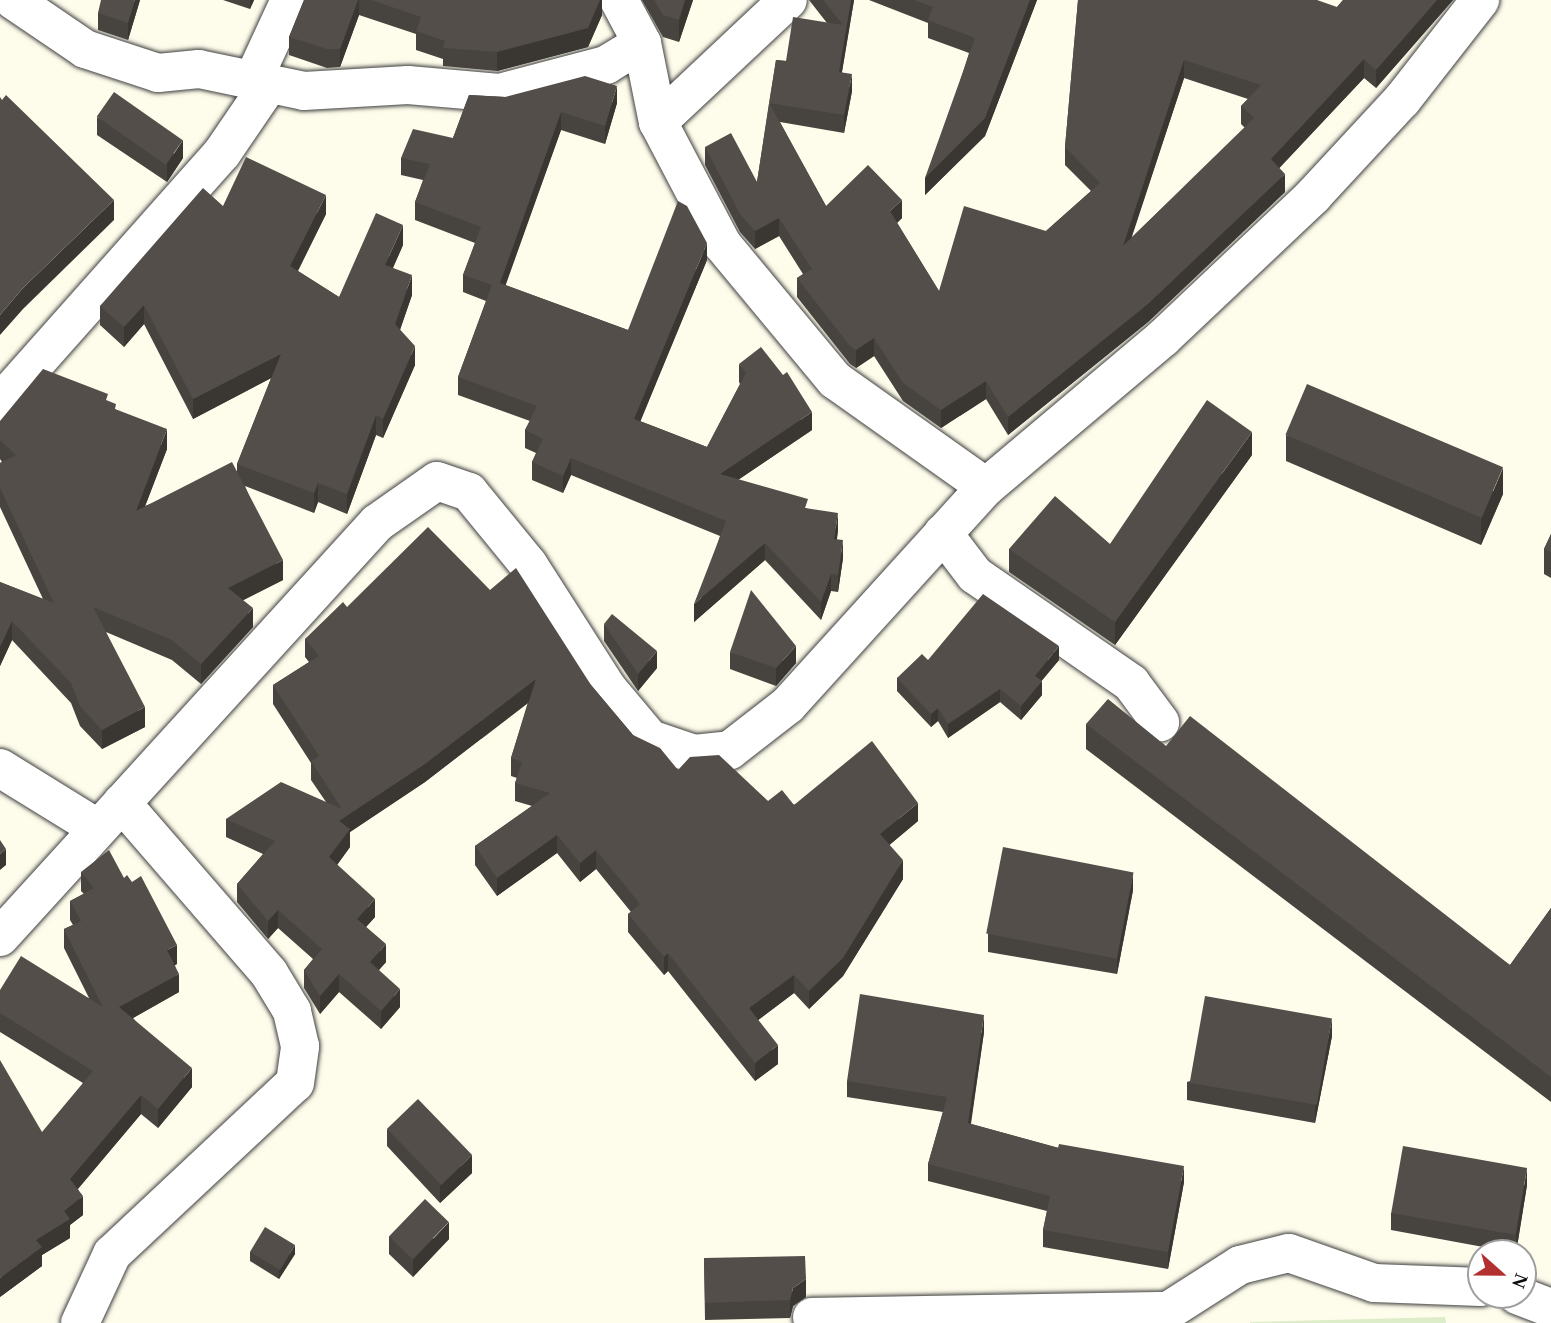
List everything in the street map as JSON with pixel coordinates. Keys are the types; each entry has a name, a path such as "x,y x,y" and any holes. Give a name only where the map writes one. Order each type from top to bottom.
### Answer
{"street":[{"path":"13,0 85,49 158,73 199,68 304,91 408,85 499,93 606,65 642,43"},
{"path":"0,404 222,153 261,82 290,0"},
{"path":"619,0 642,43 659,122 722,244 813,356 865,403 986,487"},
{"path":"659,122 788,0"},
{"path":"0,937 377,523 437,481 469,492 511,543 608,689 650,739 694,754 730,750 788,705 986,487 1163,338 1313,196 1402,100 1480,0"},
{"path":"943,533 975,575 1131,683 1160,722"},
{"path":"0,768 110,816 269,973 292,1012 300,1046 295,1083 112,1254 80,1323"},
{"path":"812,1317 1168,1311 1240,1265 1289,1253 1374,1283 1467,1286"}],"green space":[{"path":"1445,1317 1446,1323 1250,1323 1250,1322"}],"building":[{"path":"101,0 135,0 128,23 98,13"},
{"path":"304,0 358,0 340,49 327,49 289,37"},
{"path":"371,0 600,0 588,28 497,52 443,48 445,41 416,31 421,17"},
{"path":"654,0 685,0 679,20 663,15"},
{"path":"823,0 851,0 839,72 852,74 844,115 769,103 776,60 786,61 793,17 843,25"},
{"path":"914,0 1030,0 985,118 925,178 975,38 928,20 933,7"},
{"path":"1078,0 1317,0 1337,7 1343,0 1437,0 1376,70 1364,59 1271,159 1285,174 1148,304 1008,417 986,381 941,410 903,383 874,338 856,350 850,346 797,278 812,269 779,218 755,231 740,214 705,147 731,133 757,182 769,103 826,206 868,165 902,200 890,211 939,291 964,206 1046,231 1100,183 1065,147","holes":["1184,60 1261,85 1241,106 1254,118 1123,246"]},
{"path":"585,76 617,86 605,126 561,112 500,283 628,330 678,201 687,206 707,243 634,419 707,447 746,373 739,364 761,347 783,375 787,372 812,412 720,474 808,499 805,508 838,513 834,539 843,540 838,575 831,574 821,602 765,543 694,604 726,521 571,458 563,476 532,462 543,439 525,430 537,406 458,377 492,285 463,275 481,227 415,202 430,164 401,158 413,129 453,138 469,95 505,97"},
{"path":"114,92 183,140 166,165 97,117"},
{"path":"6,95 114,200 23,288 0,315 0,97 2,100"},
{"path":"246,157 326,195 290,266 339,297 376,213 403,225 385,265 412,275 395,324 415,346 383,419 376,415 347,494 318,483 314,493 237,464 281,354 193,399 144,305 124,327 100,306 203,188 223,206"},
{"path":"43,369 108,394 106,400 116,404 115,409 167,429 136,511 232,462 283,560 228,588 253,608 201,664 172,640 93,607 145,707 102,730 80,706 71,683 12,621 0,647 0,582 54,603 0,488 0,463 16,455 0,440 0,421"},
{"path":"1307,384 1503,467 1482,518 1286,435"},
{"path":"1207,400 1252,432 1115,622 1009,549 1055,496 1110,544"},
{"path":"428,527 490,590 516,568 591,685 633,735 660,748 678,770 690,757 719,755 768,801 782,790 794,805 872,741 918,803 880,834 903,860 843,958 809,991 794,975 749,1008 778,1045 755,1063 668,953 664,957 628,914 640,904 596,850 580,863 557,835 497,878 475,846 550,793 515,783 522,762 511,758 536,679 425,764 339,821 350,829 329,857 375,899 357,919 386,944 370,962 400,989 381,1011 339,974 320,996 304,970 322,949 278,910 268,921 237,884 275,841 226,819 281,782 342,809 311,761 319,756 273,685 319,656 305,639 343,602 347,607"},
{"path":"1551,534 1551,552 1544,549"},
{"path":"751,590 796,646 776,668 730,652"},
{"path":"983,594 1059,646 1035,676 1042,681 1021,706 1000,689 948,724 938,708 931,714 897,678 922,654 928,660"},
{"path":"612,614 657,651 638,674 604,624"},
{"path":"1108,699 1166,746 1190,716 1510,965 1551,908 1551,1077 1086,724"},
{"path":"0,840 6,849 0,854"},
{"path":"1003,847 1134,872 1117,959 986,933"},
{"path":"109,850 124,878 127,875 132,882 141,876 177,945 167,950 179,974 119,1007 192,1068 158,1109 141,1095 70,1179 83,1196 64,1211 70,1219 36,1240 42,1247 0,1278 0,1060 42,1132 93,1071 0,1013 0,990 21,956 103,1007 64,929 81,921 70,901 94,888 81,872"},
{"path":"860,994 984,1015 968,1123 1058,1148 1059,1144 1184,1166 1168,1252 1043,1230 1050,1196 928,1164 947,1097 847,1081"},
{"path":"1205,996 1332,1018 1317,1105 1190,1083"},
{"path":"418,1099 472,1155 441,1185 387,1129"},
{"path":"1403,1146 1527,1168 1515,1235 1391,1213"},
{"path":"425,1199 449,1222 413,1259 389,1236"},
{"path":"265,1227 295,1245 280,1270 250,1252"},
{"path":"805,1256 806,1279 793,1288 790,1300 705,1303 704,1258"}]}
